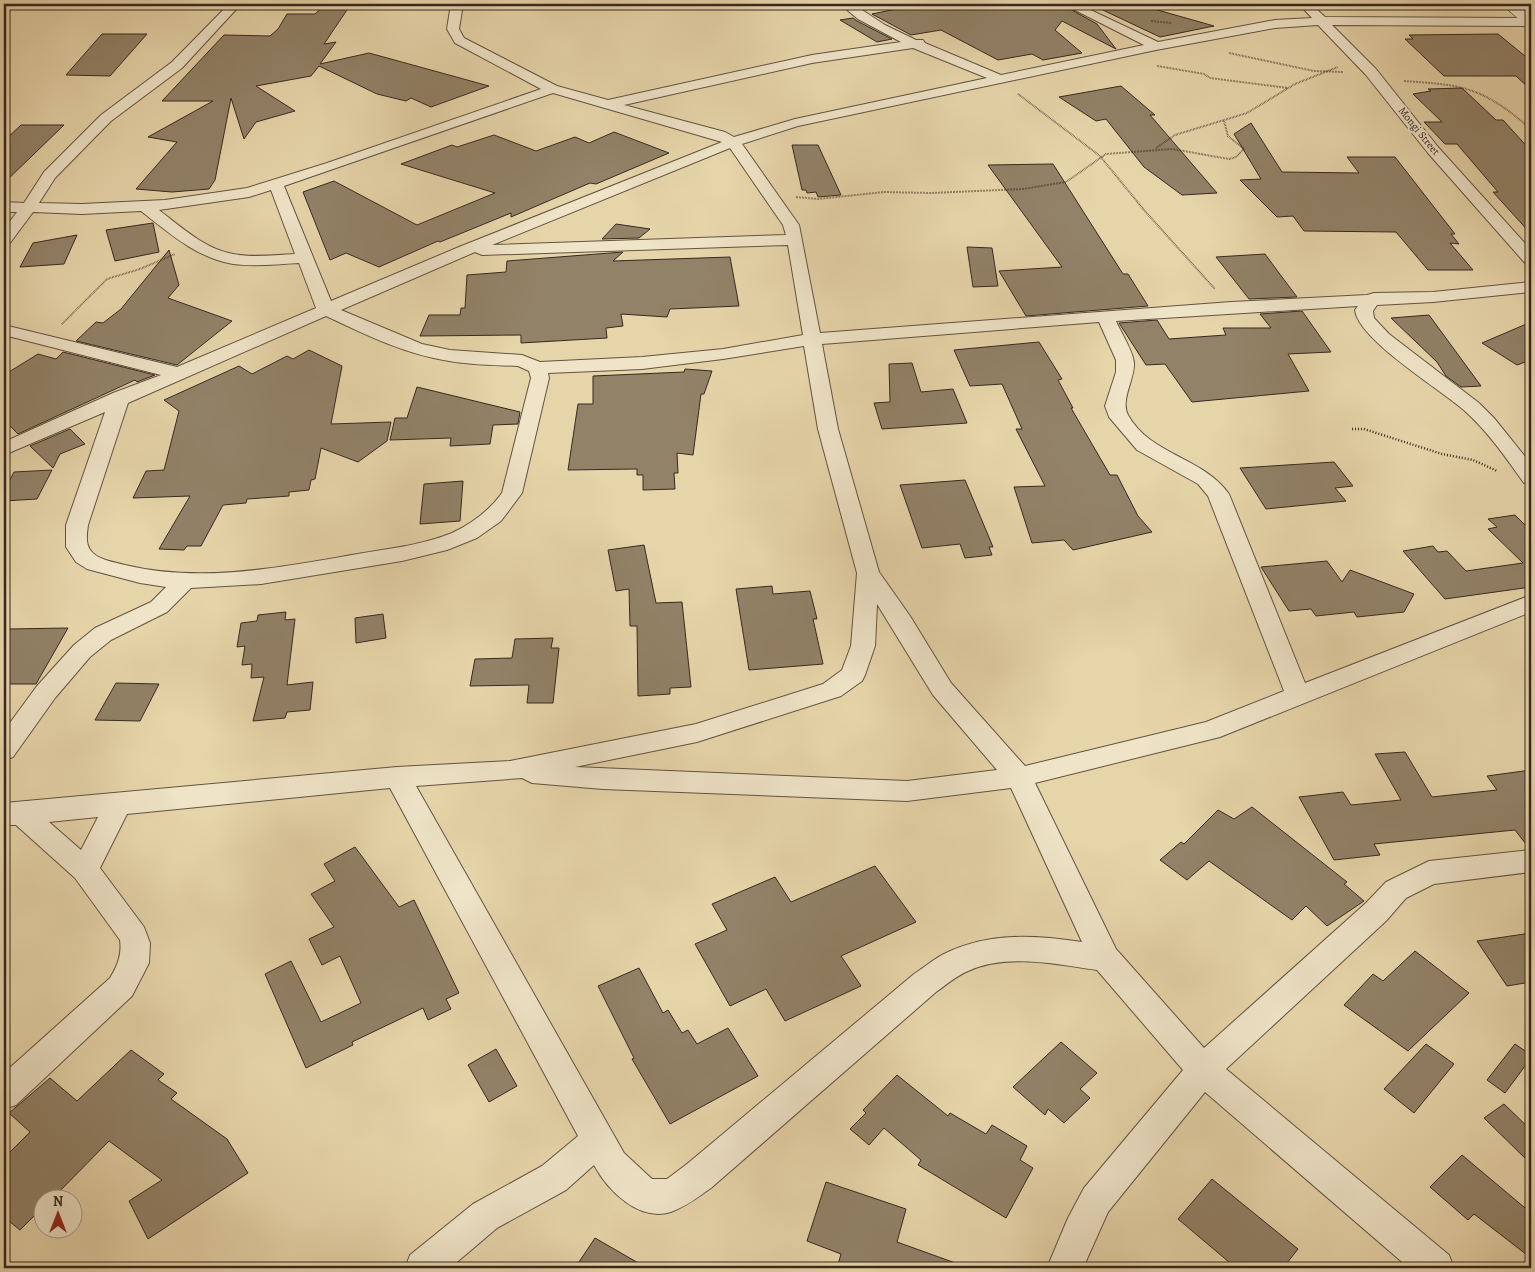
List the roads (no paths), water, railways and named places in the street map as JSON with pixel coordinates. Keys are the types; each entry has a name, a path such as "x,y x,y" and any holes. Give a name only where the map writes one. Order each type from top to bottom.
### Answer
{"street":[{"path":"4,240 28,208 49,175 74,149 106,118 177,65 235,4"},
{"path":"459,4 453,29 459,40 500,64 552,88 606,105 720,135 733,142 791,225 828,429 868,573 902,622 942,690 1019,777 1105,958 1203,1070 1436,1268"},
{"path":"846,4 860,16 883,29 999,79"},
{"path":"1069,4 1156,46"},
{"name":"Mongi Street","path":"1305,4 1378,81 1433,150 1531,260"},
{"path":"1509,4 1529,18"},
{"path":"10,442 180,374 465,250 733,142 795,123 1156,46 1266,25 1318,19 1374,9"},
{"path":"1318,19 1529,18"},
{"path":"606,105 812,59 919,43"},
{"path":"4,207 82,209 165,205 249,192 332,166 552,88"},
{"path":"276,184 326,310 390,339 416,348 450,356 522,361 537,368 642,363 722,354 812,339 1231,307 1374,298 1434,297 1531,287"},
{"path":"144,206 199,246 234,259 306,258"},
{"path":"465,250 795,240"},
{"path":"1374,298 1364,310 1367,322 1383,338 1477,412 1500,436 1531,479"},
{"path":"1106,317 1125,360 1125,372 1115,406 1119,417 1144,446 1205,480 1218,494 1298,694"},
{"path":"4,330 180,374"},
{"path":"120,397 76,525 75,541 82,555 94,563 131,575 184,582 270,576 401,554 452,541 487,522 502,510 512,493 540,378 537,368"},
{"path":"510,771 635,744 698,733 832,690 853,675 863,646 868,573"},
{"path":"4,750 46,692 82,651 103,634 159,607 184,582"},
{"path":"13,814 397,776 510,771 603,779 907,790 1019,777 1211,730 1531,603"},
{"path":"397,776 612,1165 633,1188 651,1197 670,1195 699,1176 925,983 959,960 990,950 1025,948 1105,958"},
{"path":"85,870 118,805"},
{"path":"4,1094 121,987 132,971 137,949 134,936 85,870 13,814"},
{"path":"1065,1268 1080,1230 1096,1200 1203,1070 1376,912 1396,890 1429,874 1531,861"},
{"path":"423,1268 485,1216 554,1178 598,1140"}]}
